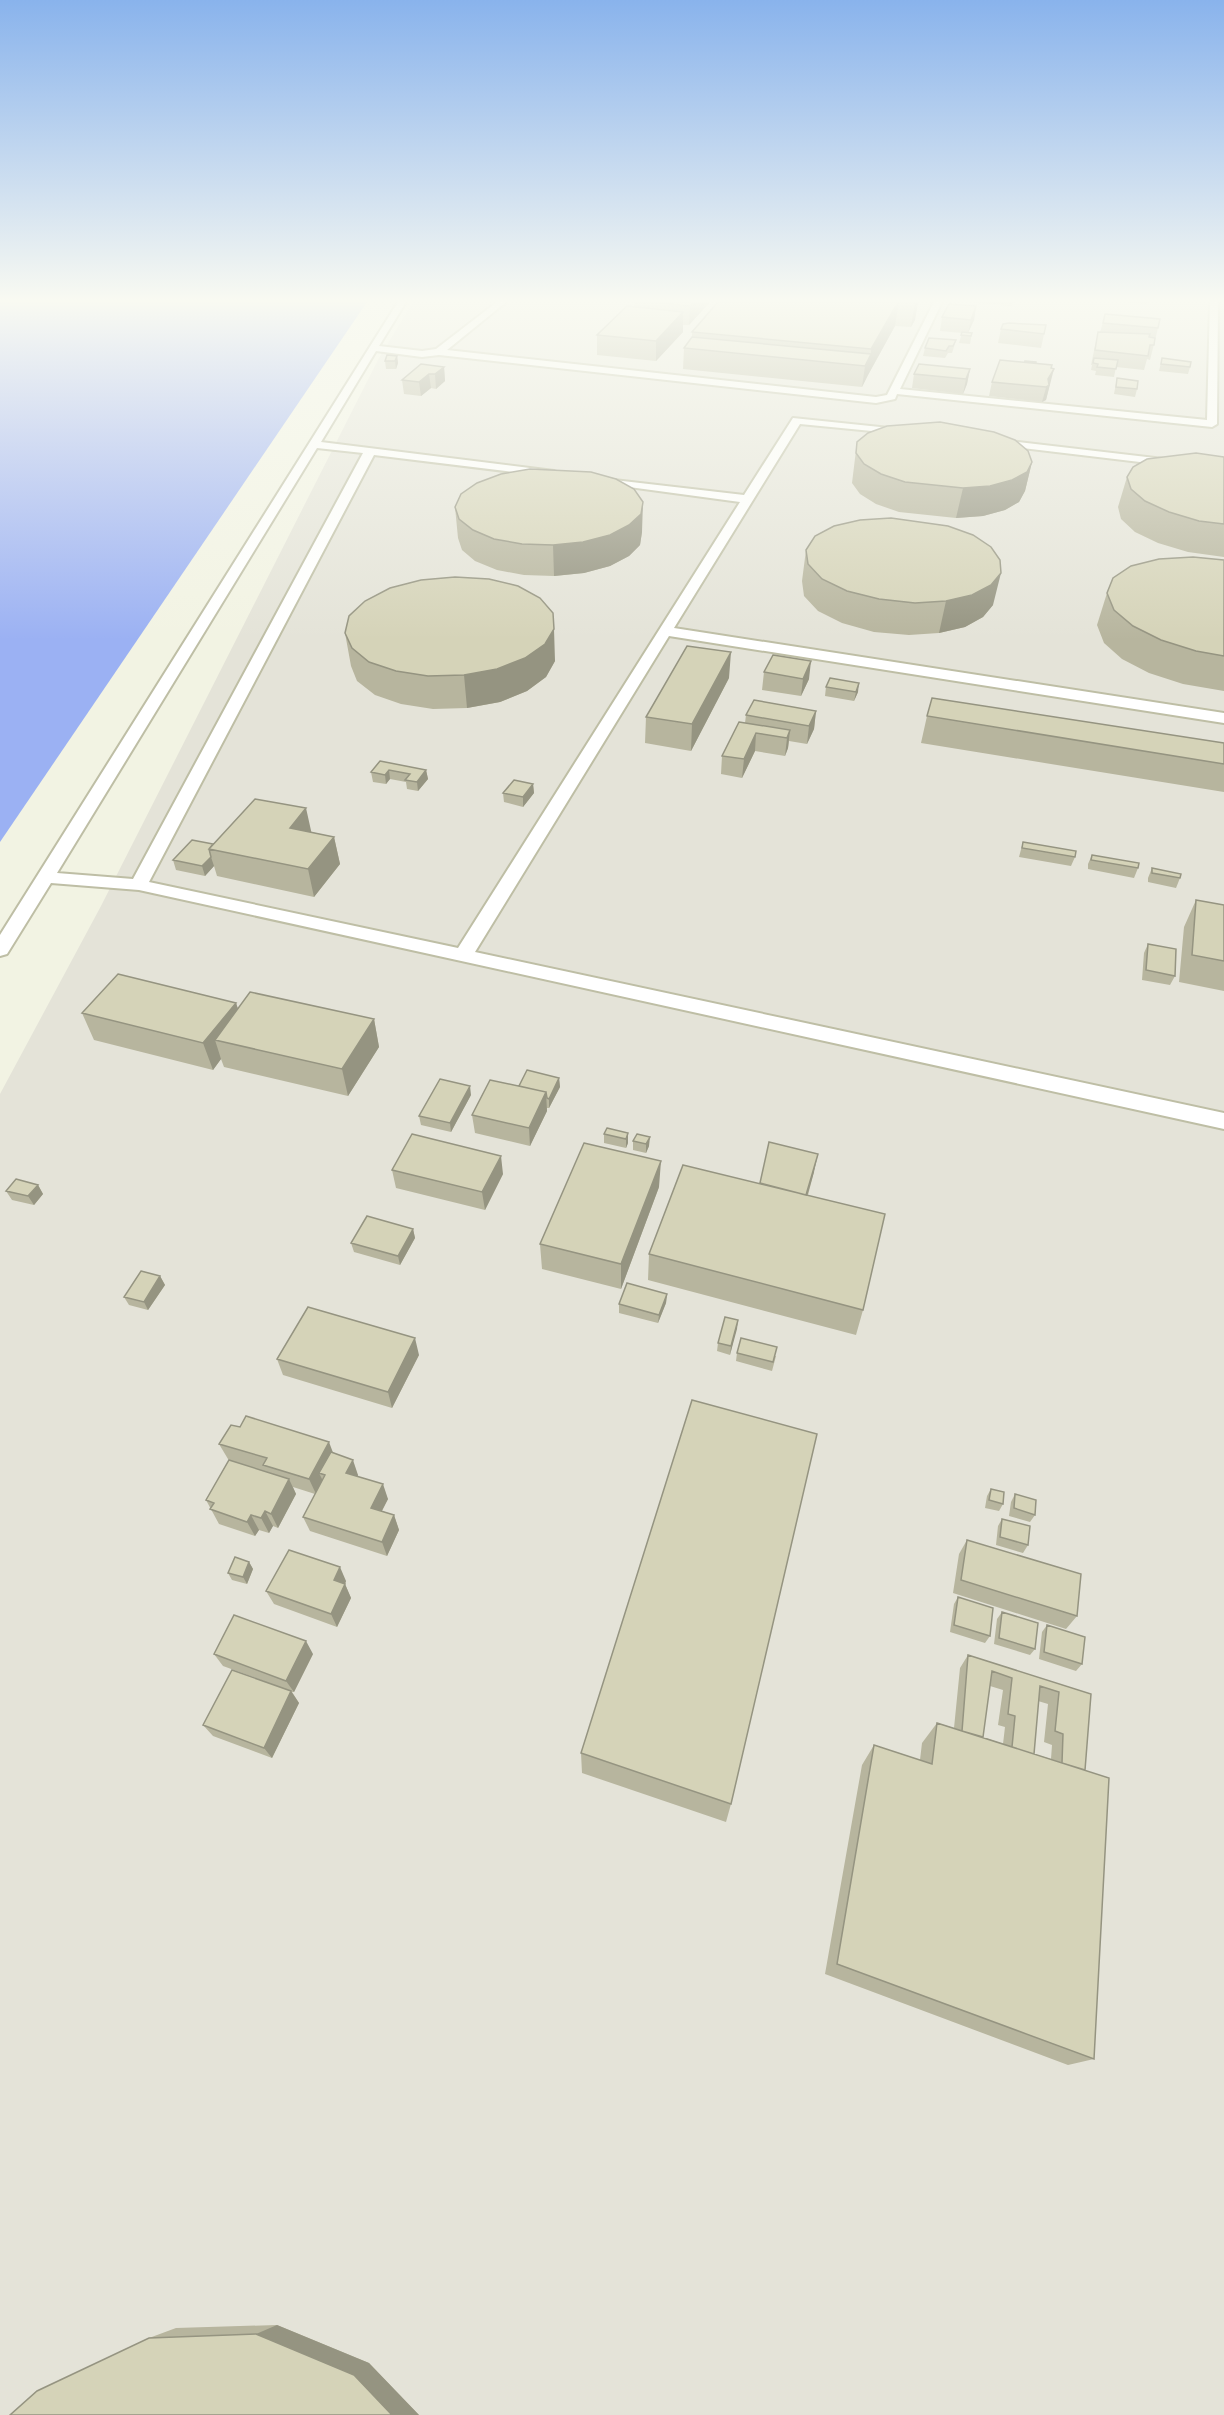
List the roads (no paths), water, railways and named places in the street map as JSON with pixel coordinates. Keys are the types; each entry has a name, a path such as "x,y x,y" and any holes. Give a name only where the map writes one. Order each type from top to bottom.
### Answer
{"lane":[{"path":"0,950 332,415"},
{"path":"1125,415 1212,424 1212,415"},
{"path":"465,954 797,420 916,433"},
{"path":"975,440 1224,469"},
{"path":"314,444 748,499"},
{"path":"139,885 370,451"},
{"path":"666,631 1224,718"},
{"path":"46,877 139,885 465,954 1224,1121"}],"water":[{"path":"0,415 290,415 0,842"}]}
